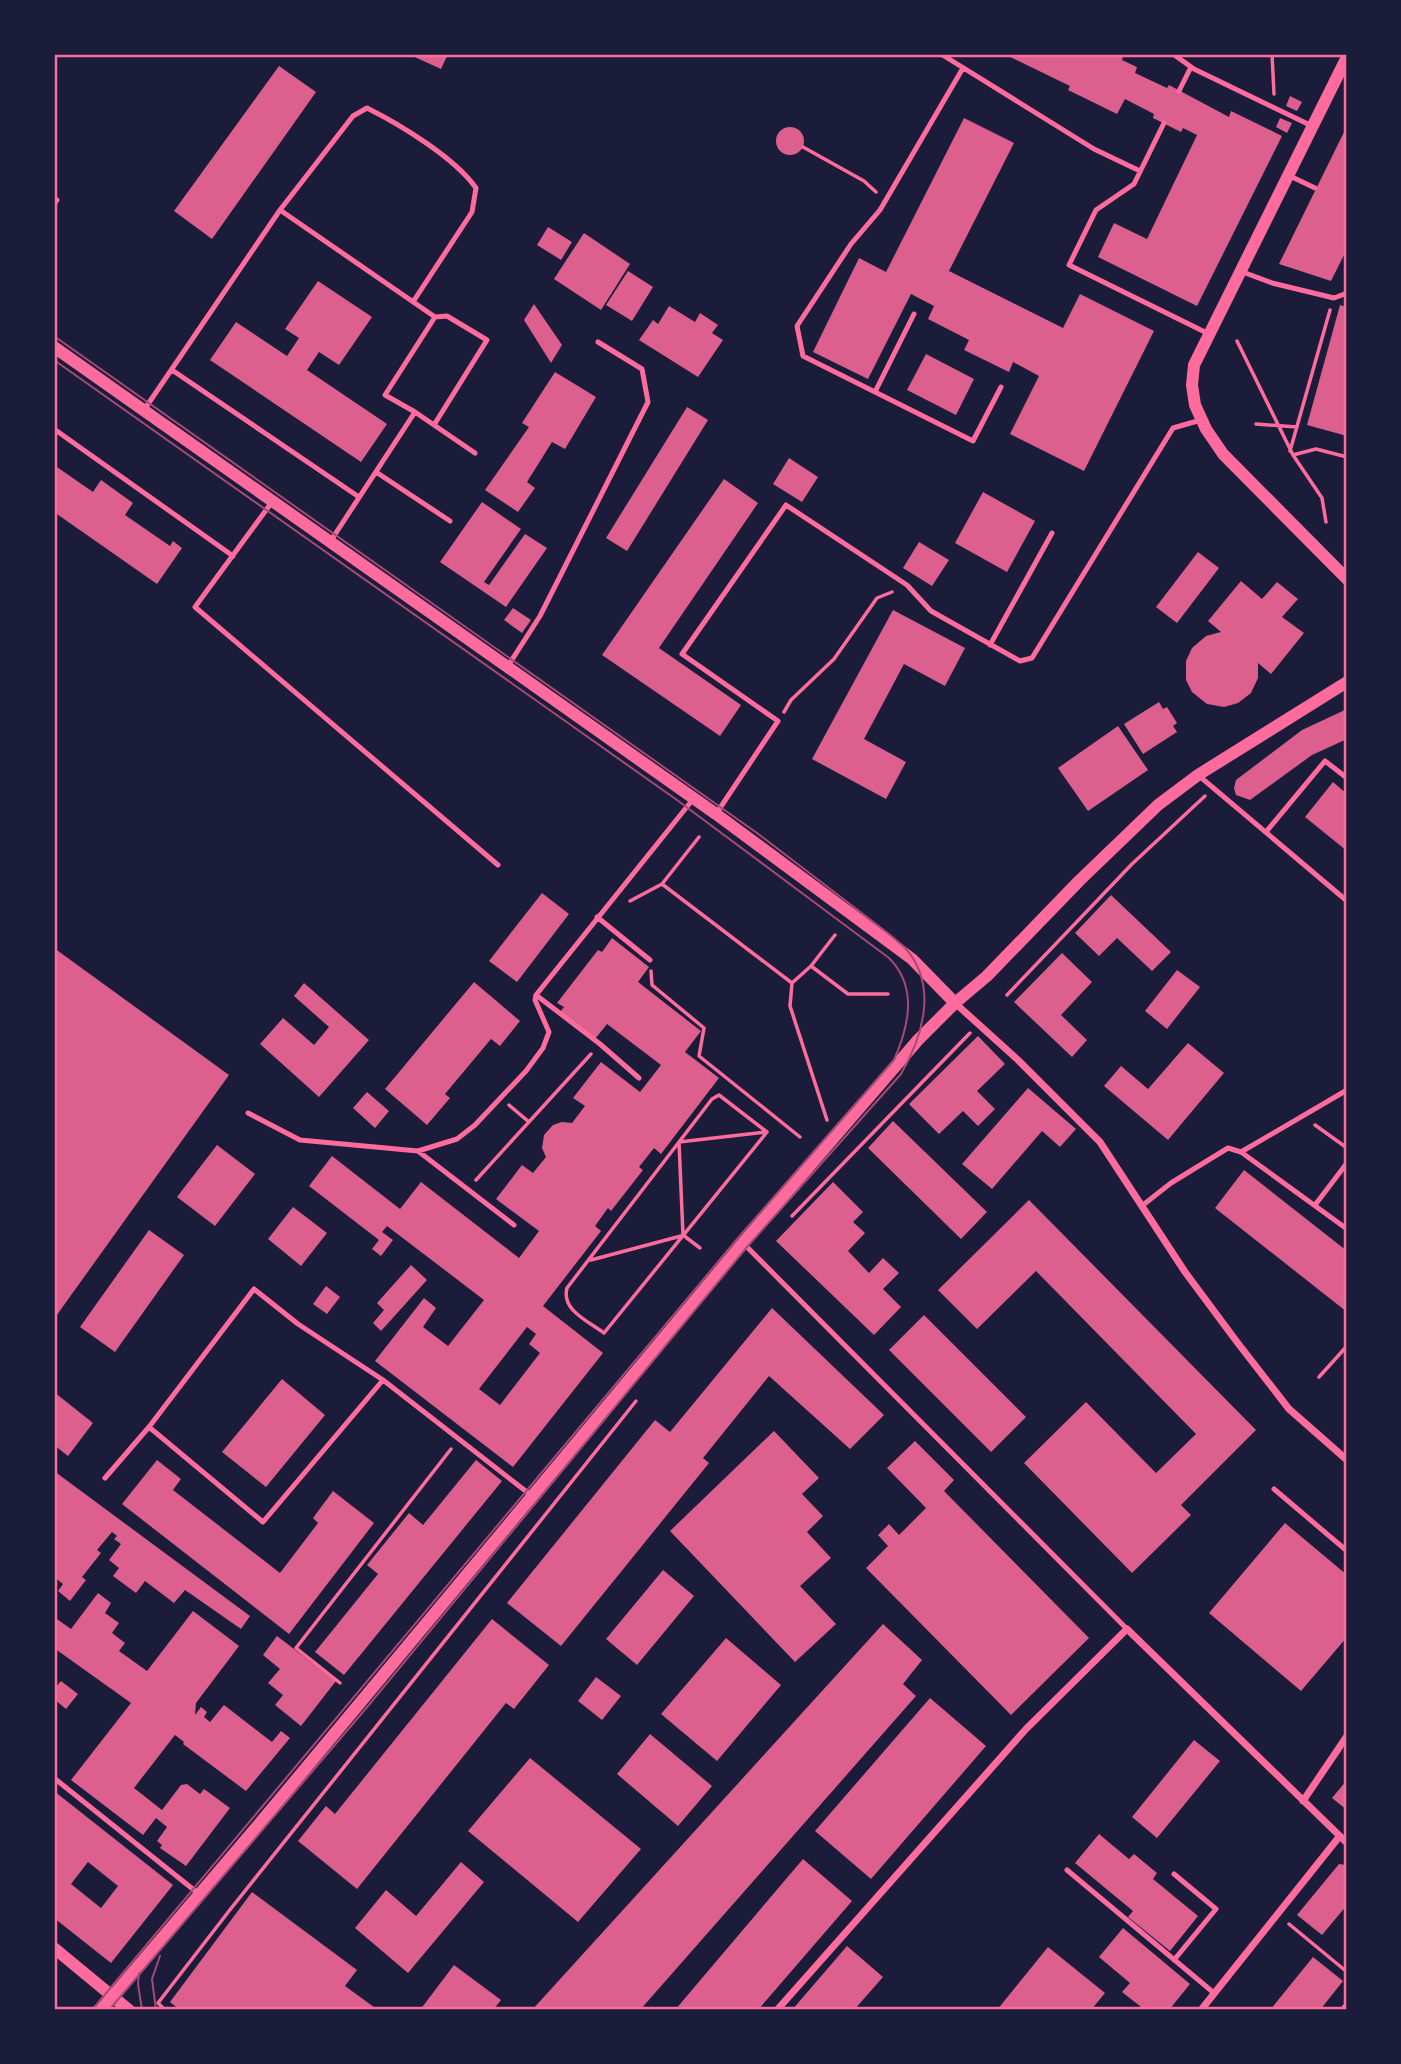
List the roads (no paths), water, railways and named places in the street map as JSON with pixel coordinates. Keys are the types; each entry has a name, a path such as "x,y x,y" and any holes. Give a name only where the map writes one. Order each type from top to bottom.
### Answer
{"street":[{"path":"1347,57 1194,365 1192,385 1201,420 1223,454 1347,579"},
{"path":"54,347 694,798 912,959 955,1003 1018,1059 1094,1136 1143,1205 1185,1272 1289,1409 1347,1460"},
{"path":"101,2010 743,1243 918,1040 987,976 1079,881 1158,805 1198,775 1347,682"},
{"path":"777,2010 1026,1729 1127,1629 1347,1843"},
{"path":"1303,1801 1347,1736"},
{"path":"1201,2010 1339,1837"},
{"path":"54,1948 129,2010"}],"lane":[{"path":"942,54 1094,149 1140,171"},
{"path":"1173,54 1191,67 1312,126"},
{"path":"1180,90 1191,67"},
{"path":"963,68 886,201 851,244 797,326 803,356 973,441 1001,387"},
{"path":"144,411 281,210 353,116 368,108 388,118 464,171 477,188 472,212 414,302"},
{"path":"1164,123 1134,184 1096,210 1069,265 1209,334"},
{"path":"1288,175 1315,188"},
{"path":"281,210 435,317 447,316 487,340 434,425"},
{"path":"1240,271 1272,283 1334,298 1347,293"},
{"path":"874,391 914,314"},
{"path":"435,317 385,394 475,453"},
{"path":"508,666 540,616 648,402 642,369 598,342"},
{"path":"172,370 359,497"},
{"path":"330,542 415,412"},
{"path":"716,814 779,721 682,654 786,505 907,586 931,611 1020,661 1032,657 1173,428 1201,420"},
{"path":"54,429 233,556"},
{"path":"376,471 450,522"},
{"path":"272,502 195,607 498,865"},
{"path":"990,645 1052,533"},
{"path":"1266,832 1325,761 1347,778"},
{"path":"1198,775 1347,901"},
{"path":"248,1113 300,1140 418,1151 457,1139 501,1098 543,1048 550,1032 535,1000 536,995 694,798"},
{"path":"597,917 650,960"},
{"path":"536,995 639,1078"},
{"path":"1241,1152 1347,1090"},
{"path":"1143,1205 1171,1183 1228,1148 1241,1152 1347,1229"},
{"path":"418,1151 514,1225"},
{"path":"1315,1205 1347,1163"},
{"path":"743,1243 1127,1629"},
{"path":"105,1478 149,1427 254,1289 298,1324 383,1380 532,1496"},
{"path":"149,1427 263,1522 383,1380"},
{"path":"1274,1489 1347,1551"},
{"path":"54,1778 199,1894"},
{"path":"1067,1870 1214,1993"},
{"path":"1174,1874 1216,1909 1174,1959"},
{"path":"1342,2010 1347,2004"}],"tram line":[{"path":"54,336 757,833 904,947 916,963 924,995 921,1028 901,1074 747,1247 368,1706 109,2010"},
{"path":"54,360 677,800 889,958 904,981 908,1007 904,1034 894,1060 738,1238 92,2010"},
{"path":"156,2010 152,1979 160,1956"},
{"path":"139,1973 142,2010"}]}
